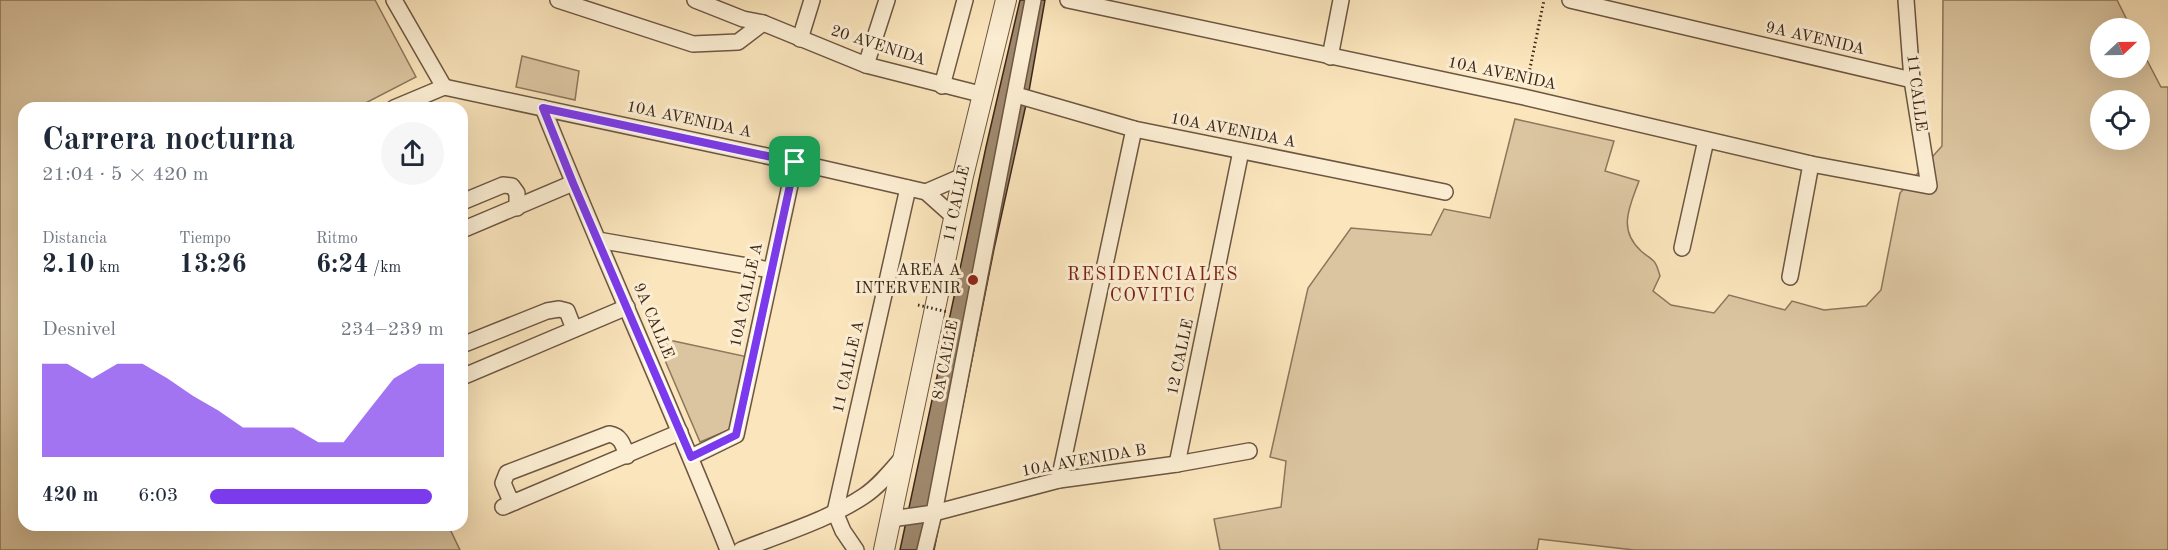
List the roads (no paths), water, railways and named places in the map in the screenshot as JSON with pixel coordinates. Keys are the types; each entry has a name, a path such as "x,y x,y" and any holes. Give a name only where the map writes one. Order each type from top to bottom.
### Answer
{"street":[{"path":"394,0 444,87 408,102"},
{"path":"558,0 693,44 738,42 763,23"},
{"name":"20 AVENIDA","path":"695,0 727,5 743,19 763,23 866,64 942,86 984,95"},
{"path":"800,39 812,0"},
{"path":"866,64 887,0"},
{"path":"942,86 965,0"},
{"name":"11 CALLE","path":"884,550 963,176 1006,0"},
{"name":"8A CALLE","path":"925,550 1016,96 1033,0"},
{"name":"10A AVENIDA","path":"1068,0 1524,97 1811,164 1929,186"},
{"path":"1329,57 1341,0"},
{"name":"9A AVENIDA","path":"1570,0 1912,80"},
{"name":"11 CALLE","path":"1906,0 1912,80 1929,186"},
{"name":"10A AVENIDA A","path":"444,87 926,192 954,217"},
{"name":"10A AVENIDA A","path":"1016,96 1134,129 1445,192"},
{"name":"9A CALLE","path":"543,108 728,550"},
{"path":"1059,480 1134,129"},
{"path":"1682,248 1706,140"},
{"name":"12 CALLE","path":"1177,464 1241,151"},
{"name":"10A CALLE A","path":"691,457 736,435 795,162"},
{"path":"1790,277 1811,164"},
{"path":"926,192 963,176"},
{"path":"468,228 573,183"},
{"path":"468,200 503,185 512,186 517,193 517,208"},
{"name":"11 CALLE A","path":"835,512 908,188"},
{"path":"598,240 771,270"},
{"path":"468,374 627,307"},
{"path":"468,343 547,311 559,309 567,311 574,329"},
{"path":"627,456 622,441 616,435 609,434 507,473 503,483 509,497 509,504 627,456 680,432"},
{"name":"10A AVENIDA B","path":"891,519 934,513 1059,480 1177,464 1249,451"},
{"path":"741,550 835,512 865,496 905,455"},
{"path":"835,512 843,531 856,550"}],"place":[{"name":"AREA A INTERVENIR","path":"973,280"}],"district":[{"name":"RESIDENCIALES COVITIC","path":"1153,285"}]}
